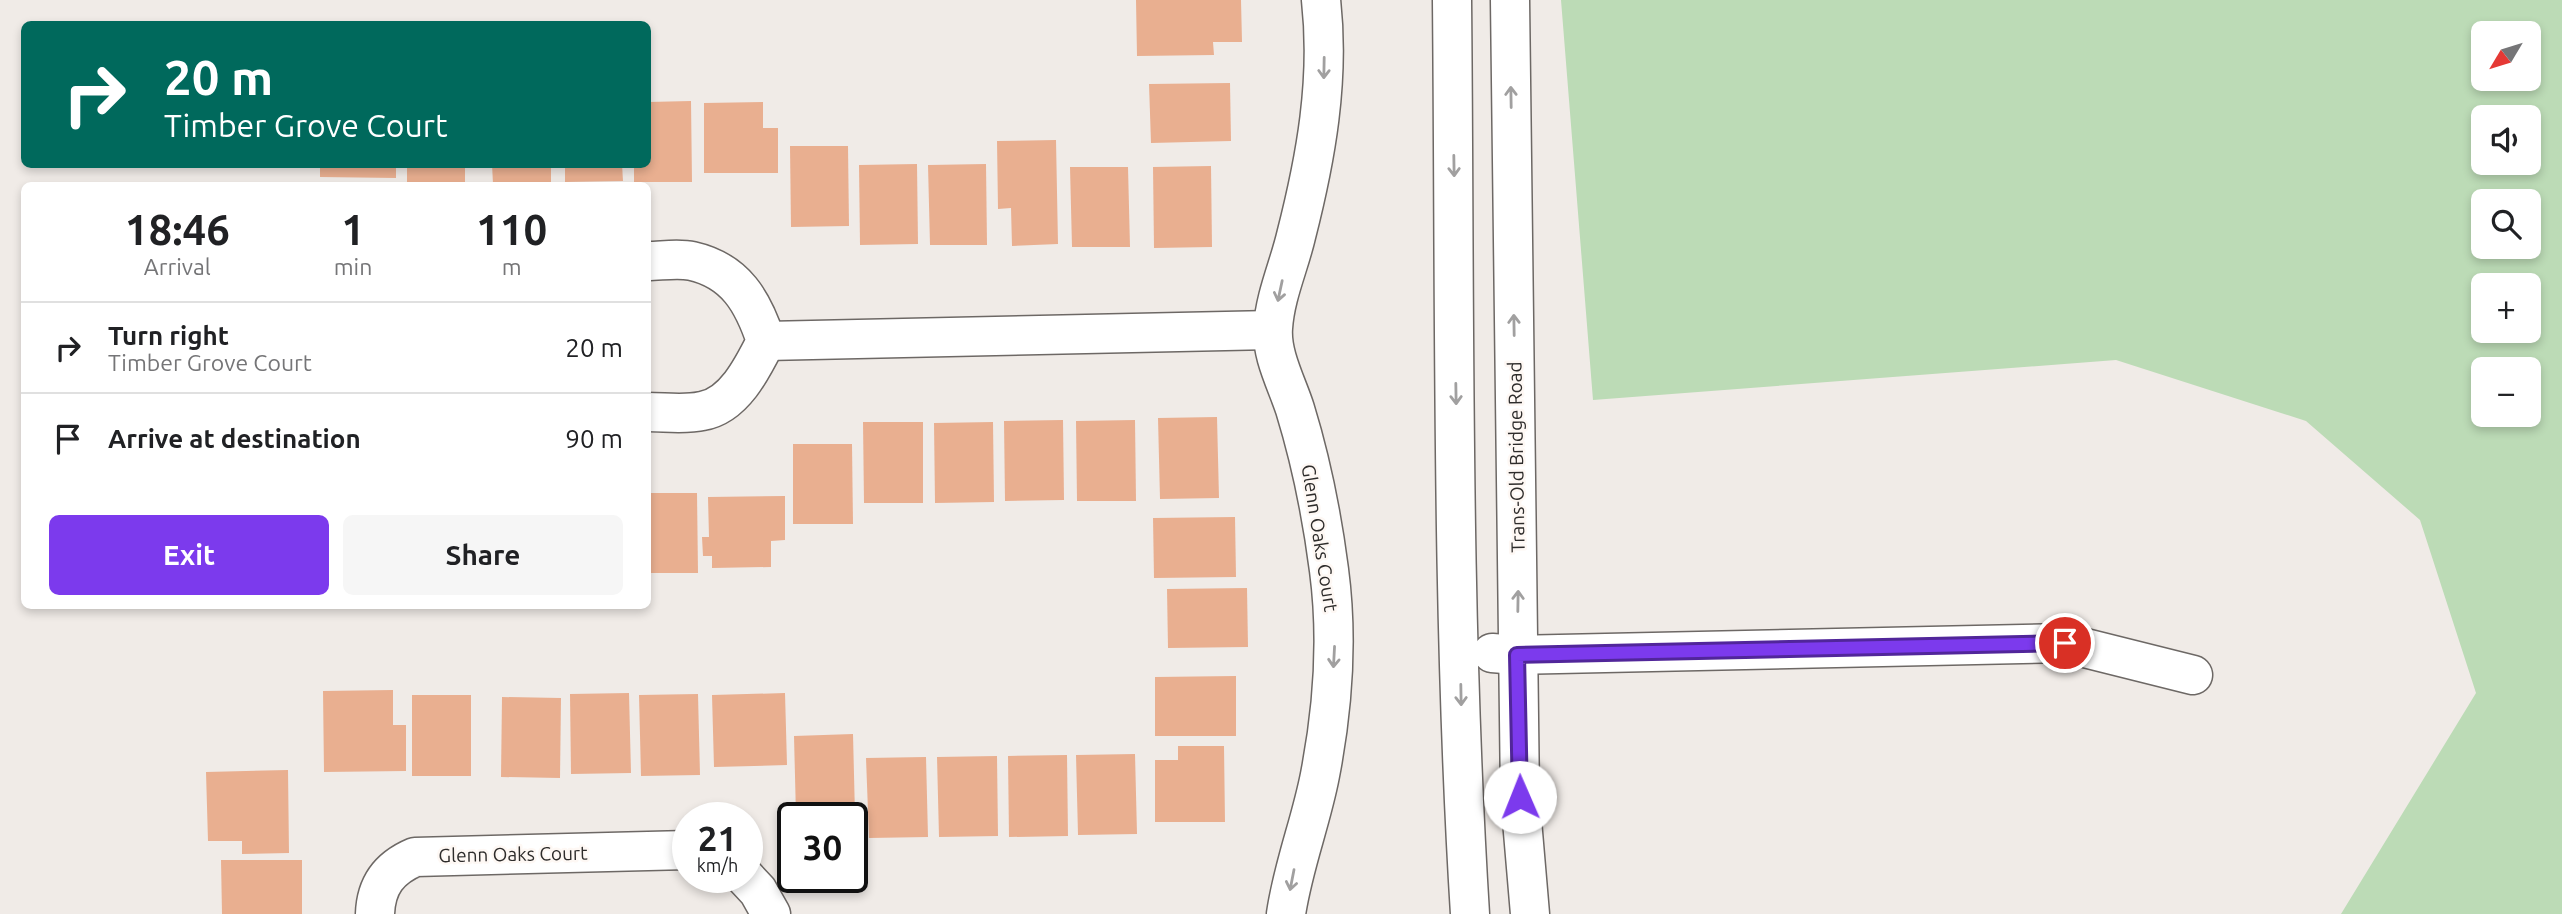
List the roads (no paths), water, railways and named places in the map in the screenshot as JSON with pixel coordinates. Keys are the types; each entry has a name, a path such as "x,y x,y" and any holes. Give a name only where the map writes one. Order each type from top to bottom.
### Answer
{"street":[{"name":"Glenn Oaks Court","path":"1286,914 1292,874 1320,776 1330,713 1335,637 1329,572 1319,510 1306,450 1280,368 1272,330 1310,179 1322,110 1324,62 1321,0"},
{"path":"1452,0 1460,650 1470,914"},
{"name":"Trans-Old Bridge Road","path":"1510,0 1520,797 1530,914"},
{"path":"651,261 690,261 723,272 741,290 757,314 766,341 754,365 724,402 703,411 651,412"},
{"path":"766,341 1272,330"},
{"path":"1460,650 1517,655 2065,643 2193,675"},
{"name":"Glenn Oaks Court","path":"375,914 375,903 383,880 396,865 415,857 672,850"},
{"path":"759,893 771,914"}]}
